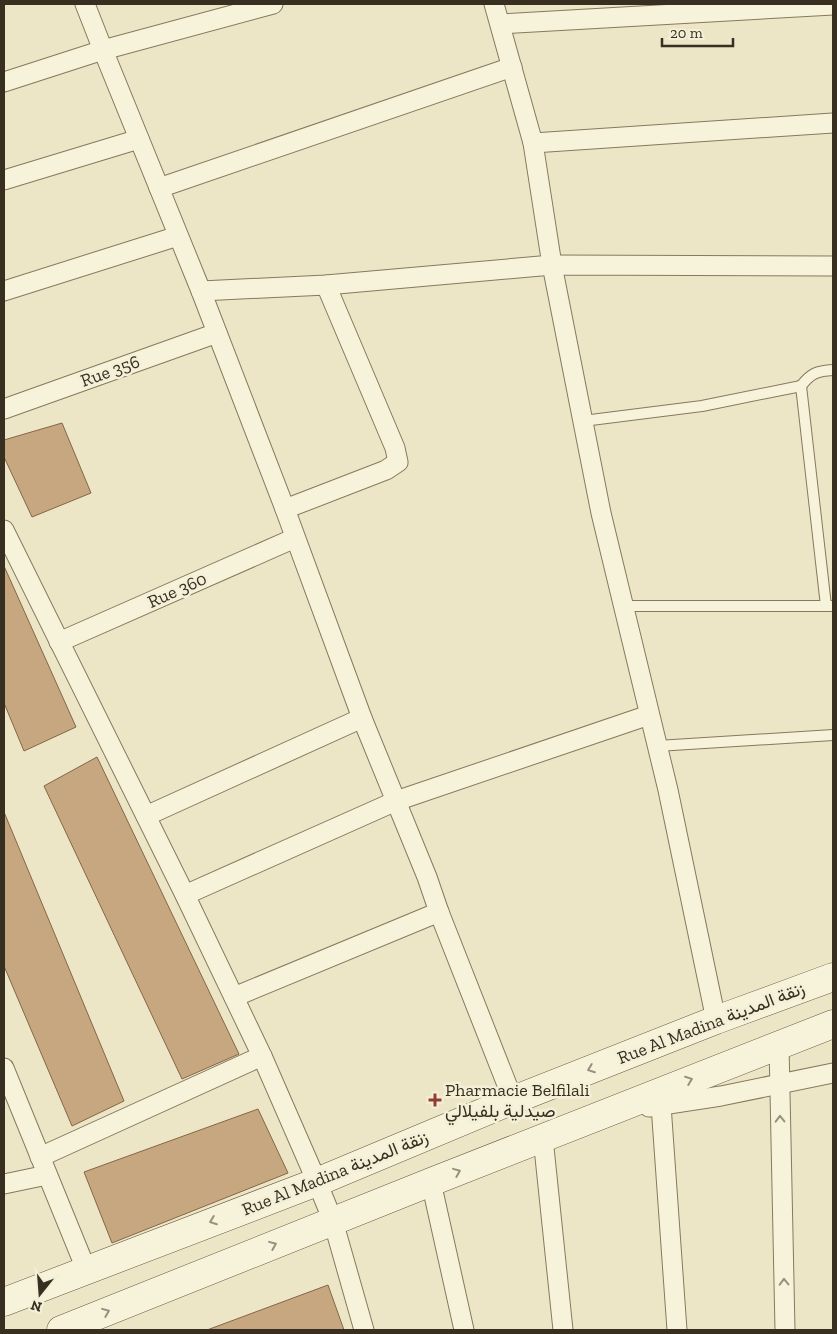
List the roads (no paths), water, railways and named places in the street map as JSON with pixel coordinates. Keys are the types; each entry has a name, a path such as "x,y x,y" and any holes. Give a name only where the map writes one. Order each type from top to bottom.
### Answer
{"main road":[{"name":"Rue Al Madina زنقة المدينة","path":"4,1302 86,1269 318,1182 513,1100 716,1020 833,977"},
{"path":"61,1330 601,1115 660,1098 779,1045 833,1024"}],"street":[{"path":"85,4 201,291 285,509 362,718 427,877 513,1100"},
{"path":"4,82 103,50 273,4"},
{"path":"494,4 533,143 552,265 601,514 658,746 716,1020"},
{"path":"614,17 645,4"},
{"path":"500,24 833,5"},
{"path":"159,188 512,67"},
{"path":"533,143 833,123"},
{"path":"4,180 139,139"},
{"path":"4,291 178,236"},
{"path":"201,291 326,285 552,265 833,266"},
{"path":"285,509 386,470 398,462 396,448 326,285"},
{"name":"Rue 356","path":"4,410 217,333"},
{"path":"4,530 185,895 262,1056 318,1182 333,1221 364,1330"},
{"name":"Rue 360","path":"60,642 295,538"},
{"path":"185,895 396,801 649,715"},
{"path":"146,816 362,718"},
{"path":"234,997 439,912"},
{"path":"779,1045 785,1330"},
{"path":"4,1184 44,1166 262,1056"},
{"path":"4,1068 86,1269"},
{"path":"677,1330 660,1098 720,1096 833,1073"},
{"path":"543,1138 563,1330"},
{"path":"431,1182 464,1330"}],"lane":[{"path":"583,421 702,406 801,386 808,377 818,371 833,370"},
{"path":"623,606 829,606 801,386"},
{"path":"658,746 833,735"}],"place":[{"name":"Pharmacie Belfilali صيدلية بلفيلالي","path":"435,1100"}]}
